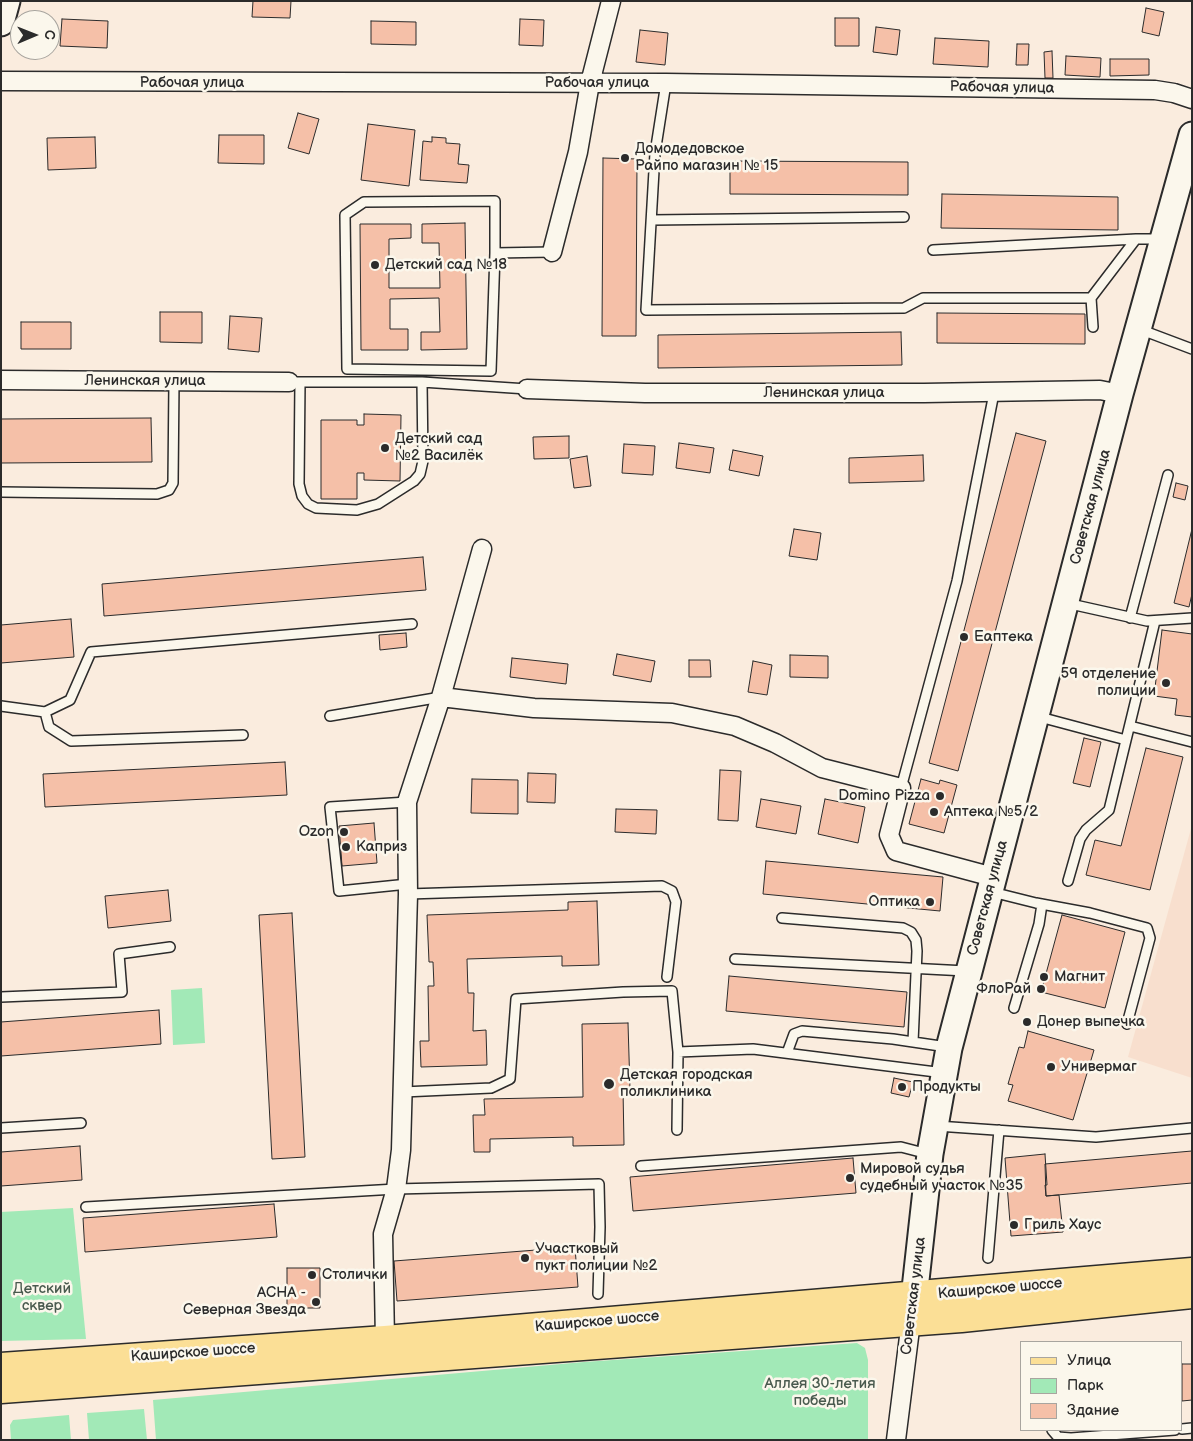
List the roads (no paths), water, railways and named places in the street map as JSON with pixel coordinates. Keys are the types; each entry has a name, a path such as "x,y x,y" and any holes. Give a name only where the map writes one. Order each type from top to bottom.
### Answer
{"main road":[{"path":"1,23 7,1"},
{"name":"Советская улица","path":"912,1308 930,1154 949,1048 1120,394 1192,135"},
{"name":"Каширское шоссе","path":"1,1389 912,1308 1192,1272"},
{"name":"Каширское шоссе","path":"1,1367 385,1340 912,1308 1192,1294"}],"street":[{"path":"552,252 578,152 590,83 611,1"},
{"name":"Рабочая улица","path":"1,81 666,83 1156,90 1174,92 1192,100"},
{"name":"Ленинская улица","path":"1,380 295,382"},
{"name":"Ленинская улица","path":"527,389 645,393 994,393 1100,390 1120,394"},
{"path":"385,1340 383,1234 396,1189 402,1150 408,889 407,802 441,697 482,549"},
{"path":"441,697 534,708 687,714 741,728 822,768 901,788 889,835 896,850 992,884"},
{"name":"Советская улица","path":"896,1440 912,1308"}],"lane":[{"path":"666,83 655,153 646,310 904,308 923,298 1091,298"},
{"path":"364,202 495,202 495,253 491,371 347,369 345,215 364,202"},
{"path":"652,220 904,217"},
{"path":"1093,328 1091,298 1136,239"},
{"path":"933,250 1163,239"},
{"path":"495,253 552,252"},
{"path":"1139,329 1192,349"},
{"path":"1,492 157,494 169,490 173,483 174,381"},
{"path":"422,382 423,461 420,474 414,481 378,504 357,510 316,508 308,504 302,496 299,484 295,382 422,382 527,389"},
{"path":"901,788 957,581 994,393"},
{"path":"1130,618 1168,475"},
{"path":"1066,603 1130,618 1154,621 1192,618"},
{"path":"1068,881 1080,839 1086,830 1109,810 1154,621"},
{"path":"1,706 45,712 70,700 91,652 412,624"},
{"path":"330,716 441,697"},
{"path":"45,712 49,727 71,741 242,735"},
{"path":"1036,716 1126,740"},
{"path":"1130,726 1192,742"},
{"path":"407,802 330,807 339,891 662,886 672,891 676,902 667,976"},
{"path":"992,884 1042,904 1090,913 1144,927 1149,931 1150,938 1127,1024"},
{"path":"1014,1008 1039,924 1042,904"},
{"path":"782,918 907,929 916,940 913,1042"},
{"path":"1,997 122,992 119,954 170,947"},
{"path":"735,959 969,971"},
{"path":"403,1092 491,1088 510,1078 516,999 623,992 672,991 678,1052 677,1130"},
{"path":"787,1052 792,1037 799,1031 913,1042 949,1048"},
{"path":"678,1052 731,1048 787,1052 944,1073"},
{"path":"1,1128 81,1122"},
{"path":"935,1125 1107,1137 1192,1128"},
{"path":"988,1258 999,1130"},
{"path":"641,1166 901,1147 930,1154"},
{"path":"86,1207 396,1189 599,1184 598,1294"},
{"path":"1053,1431 1058,1437 1070,1438 1162,1431"}],"place":[{"name":"Домодедовское Райпо магазин № 15","path":"625,158"},
{"name":"Детский сад №18","path":"375,265"},
{"name":"Детский сад №2 Василёк","path":"385,448"},
{"name":"Еаптека","path":"964,637"},
{"name":"59 отделение полиции","path":"1166,683"},
{"name":"Domino Pizza","path":"940,796"},
{"name":"Аптека №5/2","path":"934,812"},
{"name":"Ozon","path":"344,832"},
{"name":"Каприз","path":"346,847"},
{"name":"Оптика","path":"930,902"},
{"name":"Магнит","path":"1044,977"},
{"name":"ФлоРай","path":"1041,989"},
{"name":"Донер выпечка","path":"1027,1022"},
{"name":"Универмаг","path":"1051,1067"},
{"name":"Детская городская поликлиника","path":"609,1084"},
{"name":"Продукты","path":"902,1087"},
{"name":"Мировой судья судебный участок №35","path":"850,1178"},
{"name":"Гриль Хаус","path":"1014,1225"},
{"name":"Участковый пукт полиции №2","path":"525,1258"},
{"name":"Столички","path":"312,1275"},
{"name":"АСНА - Северная Звезда","path":"316,1302"}],"park label":[{"name":"Детский сквер","path":"42,1298"},
{"name":"Аллея 30-летия победы","path":"820,1392"}]}
